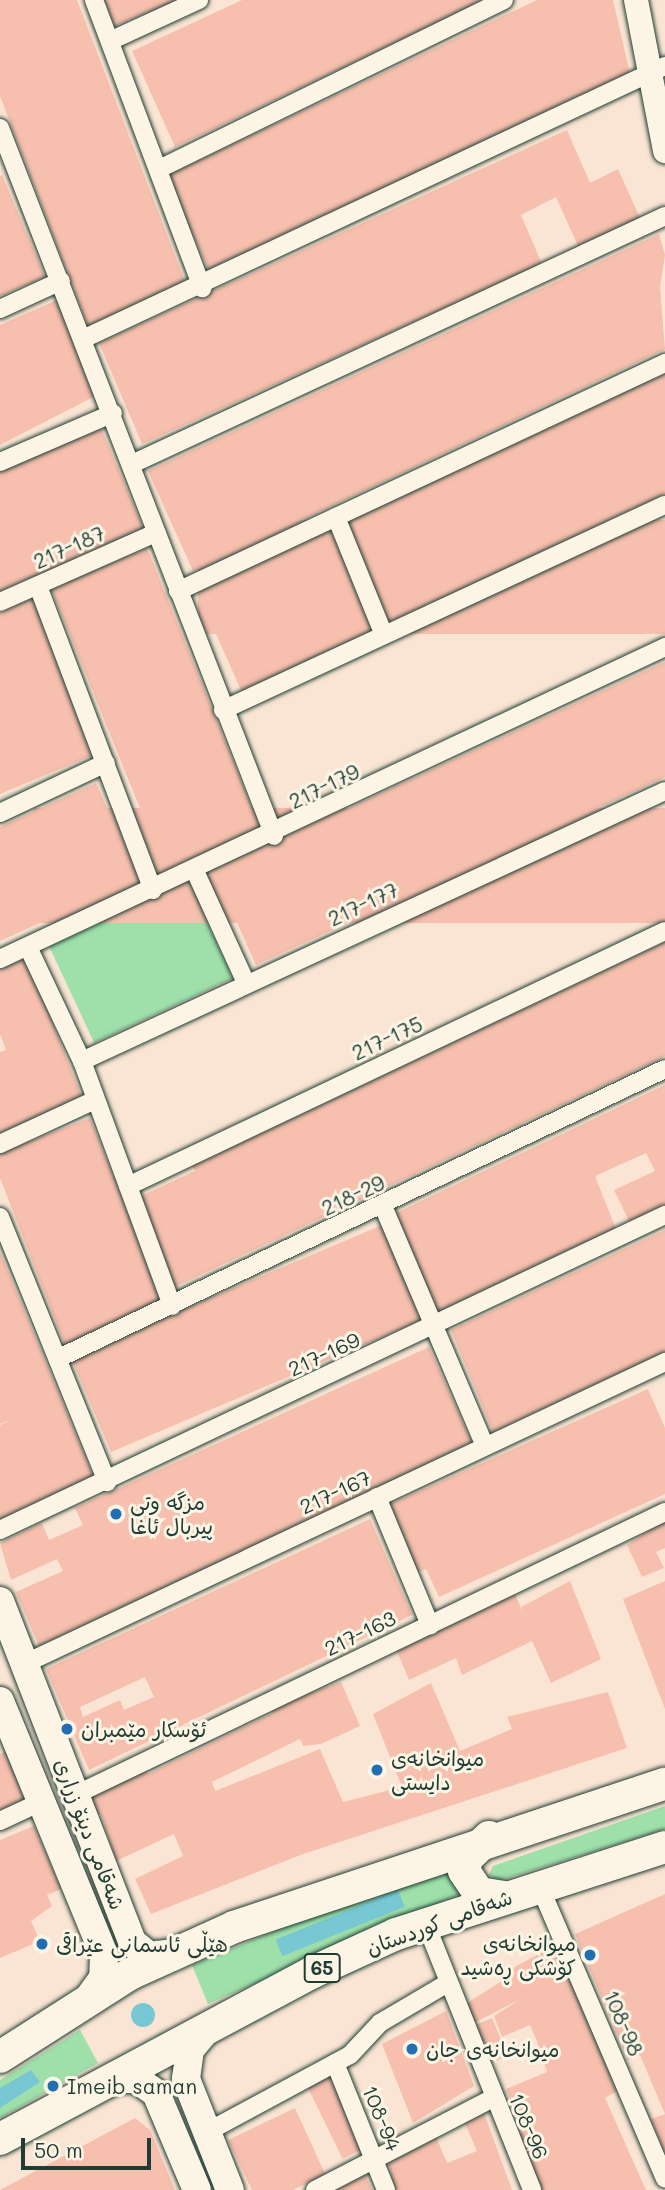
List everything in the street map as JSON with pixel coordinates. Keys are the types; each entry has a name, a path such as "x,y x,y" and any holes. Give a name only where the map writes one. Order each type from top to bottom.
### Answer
{"highway":[{"path":"0,2057 86,2001 175,1953 489,1837 665,1784"},
{"path":"489,1837 467,1858 464,1871 479,1893 503,1897"},
{"name":"شەقامی کوردستان","path":"0,2139 211,2026 425,1922 665,1847"}],"main road":[{"name":"شەقامی دینۆ زراری","path":"0,1601 124,1923 138,1951 158,1957 175,1953"},
{"name":"شەقامی دینۆ زراری","path":"0,1701 97,1938 105,1966 86,2001"},
{"path":"97,1938 115,1938 124,1923"},
{"path":"211,2026 185,2065 194,2100 230,2190"},
{"path":"111,2079 136,2079 161,2103 197,2190"},
{"path":"161,2103 175,2095 194,2100"}],"street":[{"path":"94,0 112,40 202,288"},
{"path":"112,40 199,0"},
{"path":"159,169 504,0"},
{"path":"636,0 657,70 665,151"},
{"path":"83,339 202,288 657,70"},
{"path":"0,128 5,155 61,281 223,710 274,836"},
{"path":"132,464 665,216"},
{"path":"0,309 61,281"},
{"path":"178,591 665,363"},
{"path":"0,462 113,413"},
{"path":"223,710 665,505"},
{"path":"335,517 384,635"},
{"name":"217-187","path":"0,603 156,533"},
{"path":"38,586 153,890"},
{"name":"217-179","path":"0,959 274,836 665,647"},
{"path":"0,813 106,763"},
{"name":"217-177","path":"82,1060 665,791"},
{"path":"195,870 246,983"},
{"name":"217-175","path":"128,1186 665,931"},
{"path":"28,947 82,1060 172,1306"},
{"name":"218-29","path":"59,1358 383,1206 665,1069"},
{"path":"0,1144 95,1100"},
{"path":"383,1206 432,1327 485,1446"},
{"name":"217-169","path":"0,1530 107,1482 665,1215"},
{"path":"0,1217 107,1482"},
{"name":"217-167","path":"24,1664 665,1362"},
{"path":"377,1497 430,1625"},
{"name":"217-163","path":"75,1795 665,1512"},
{"path":"0,1821 43,1801"},
{"name":"108-98","path":"540,1887 665,2178"},
{"name":"108-96","path":"425,1922 493,2098 532,2190"},
{"path":"207,2132 335,2063 380,2023 448,1983"},
{"name":"108-94","path":"335,2063 386,2190"},
{"path":"315,2190 373,2157 493,2098"}],"green space":[{"path":"188,882 233,978 94,1043 49,947"},
{"path":"665,1806 665,1829 498,1881 489,1875 493,1866"},
{"path":"458,1866 469,1890 208,2004 192,1965 331,1908"},
{"path":"80,2030 98,2063 0,2118 0,2080"}],"water":[{"path":"398,1890 405,1907 282,1956 276,1939"},
{"path":"143,2003 152,2006 155,2015 152,2024 143,2027 134,2024 131,2015 134,2006"},
{"path":"31,2070 40,2082 0,2108 0,2088"}],"building":[{"path":"0,0 77,0 187,287 88,326 0,96"},
{"path":"104,0 179,0 114,26"},
{"path":"242,0 485,0 175,147 132,51"},
{"path":"537,0 613,0 631,78 211,275 166,176"},
{"path":"567,130 590,183 618,169 640,218 578,246 556,197 521,215 542,264 142,444 99,343"},
{"path":"2,175 45,277 0,296 0,176"},
{"path":"659,234 665,255 660,287 665,349 193,571 148,471"},
{"path":"57,300 97,395 0,445 0,325"},
{"path":"665,373 665,494 392,621 346,521"},
{"path":"101,428 144,530 0,591 0,471"},
{"path":"198,520 665,520 665,634 198,634"},
{"path":"330,531 375,632 242,692 197,590"},
{"path":"147,548 258,823 162,862 51,587"},
{"path":"34,598 98,753 0,794 0,613"},
{"path":"665,662 665,777 256,965 217,878 273,853 269,845"},
{"path":"96,783 109,812 89,821 98,840 122,829 143,876 0,941 0,827"},
{"path":"34,808 665,808 665,923 34,923"},
{"path":"665,942 665,1056 175,1287 139,1197 195,1171 192,1166"},
{"path":"27,958 83,1100 0,1133 0,1052 6,1050 0,1034 0,969"},
{"path":"665,1085 665,1206 630,1223 614,1190 655,1171 646,1153 595,1176 616,1229 437,1313 396,1213"},
{"path":"90,1118 164,1302 65,1345 0,1178 0,1153"},
{"path":"382,1225 422,1320 111,1452 71,1357"},
{"path":"665,1230 665,1352 493,1432 451,1330"},
{"path":"0,1252 94,1478 0,1521 0,1425 11,1420 0,1424"},
{"path":"429,1347 473,1445 39,1646 16,1592 63,1571 57,1559 11,1580 0,1543 42,1523 49,1540 83,1525 75,1508"},
{"path":"648,1389 665,1428 665,1494 439,1597 426,1569 415,1573 386,1506"},
{"path":"370,1519 412,1615 89,1770 46,1669","holes":["145,1677 154,1697 124,1710 120,1700 83,1717 80,1707"]},
{"path":"665,1520 665,1548 656,1552 664,1568 642,1577 627,1545"},
{"path":"570,1581 601,1659 551,1683 532,1641 462,1675 456,1658 409,1680 396,1649 515,1594 524,1616 521,1607"},
{"path":"665,1581 665,1709 623,1599"},
{"path":"341,1682 360,1726 321,1744 303,1746 300,1739 212,1782 215,1791 320,1749 343,1802 402,1787 373,1714 431,1683 460,1751 512,1729 507,1717 608,1692 627,1748 303,1854 151,1914 135,1879 183,1856 174,1834 116,1861 101,1814 91,1816 83,1793 144,1765 148,1774 273,1713 271,1707"},
{"path":"7,1751 27,1798 0,1810 0,1754"},
{"path":"34,1826 61,1889 47,1895 52,1906 31,1921 40,1941 0,1958 0,1840"},
{"path":"665,1894 665,2114 640,2055 628,2060 575,1934"},
{"path":"557,1944 619,2090 605,2098 646,2190 535,2190 512,2137 524,2132 506,2089 547,2072 537,2041 530,2025 502,2037 494,2016 519,2000 470,2025 461,2007 511,1975 509,1970"},
{"path":"446,2011 474,2086 413,2123 382,2044"},
{"path":"492,2018 508,2056 485,2066 469,2028"},
{"path":"334,2075 369,2146 343,2159 308,2088"},
{"path":"295,2108 325,2174 293,2190 252,2190 228,2140"},
{"path":"484,2113 512,2190 394,2190 388,2160 434,2132 447,2163 477,2151 464,2121"},
{"path":"665,2114 665,2154 651,2119"},
{"path":"135,2118 150,2130 175,2190 0,2190"},
{"path":"361,2166 372,2190 319,2190"}],"place":[{"name":"مزگه وتى پيربال ئاغا","path":"116,1514"},
{"name":"ئۆسکار مێمبران","path":"67,1729"},
{"name":"میوانخانەی دایستی","path":"377,1770"},
{"name":"هێڵی ئاسمانی عێراقی","path":"42,1944"},
{"name":"میوانخانەی کۆشکی ڕەشید","path":"590,1955"},
{"name":"میوانخانەی جان","path":"412,2049"},
{"name":"Imeib saman","path":"53,2086"}]}
